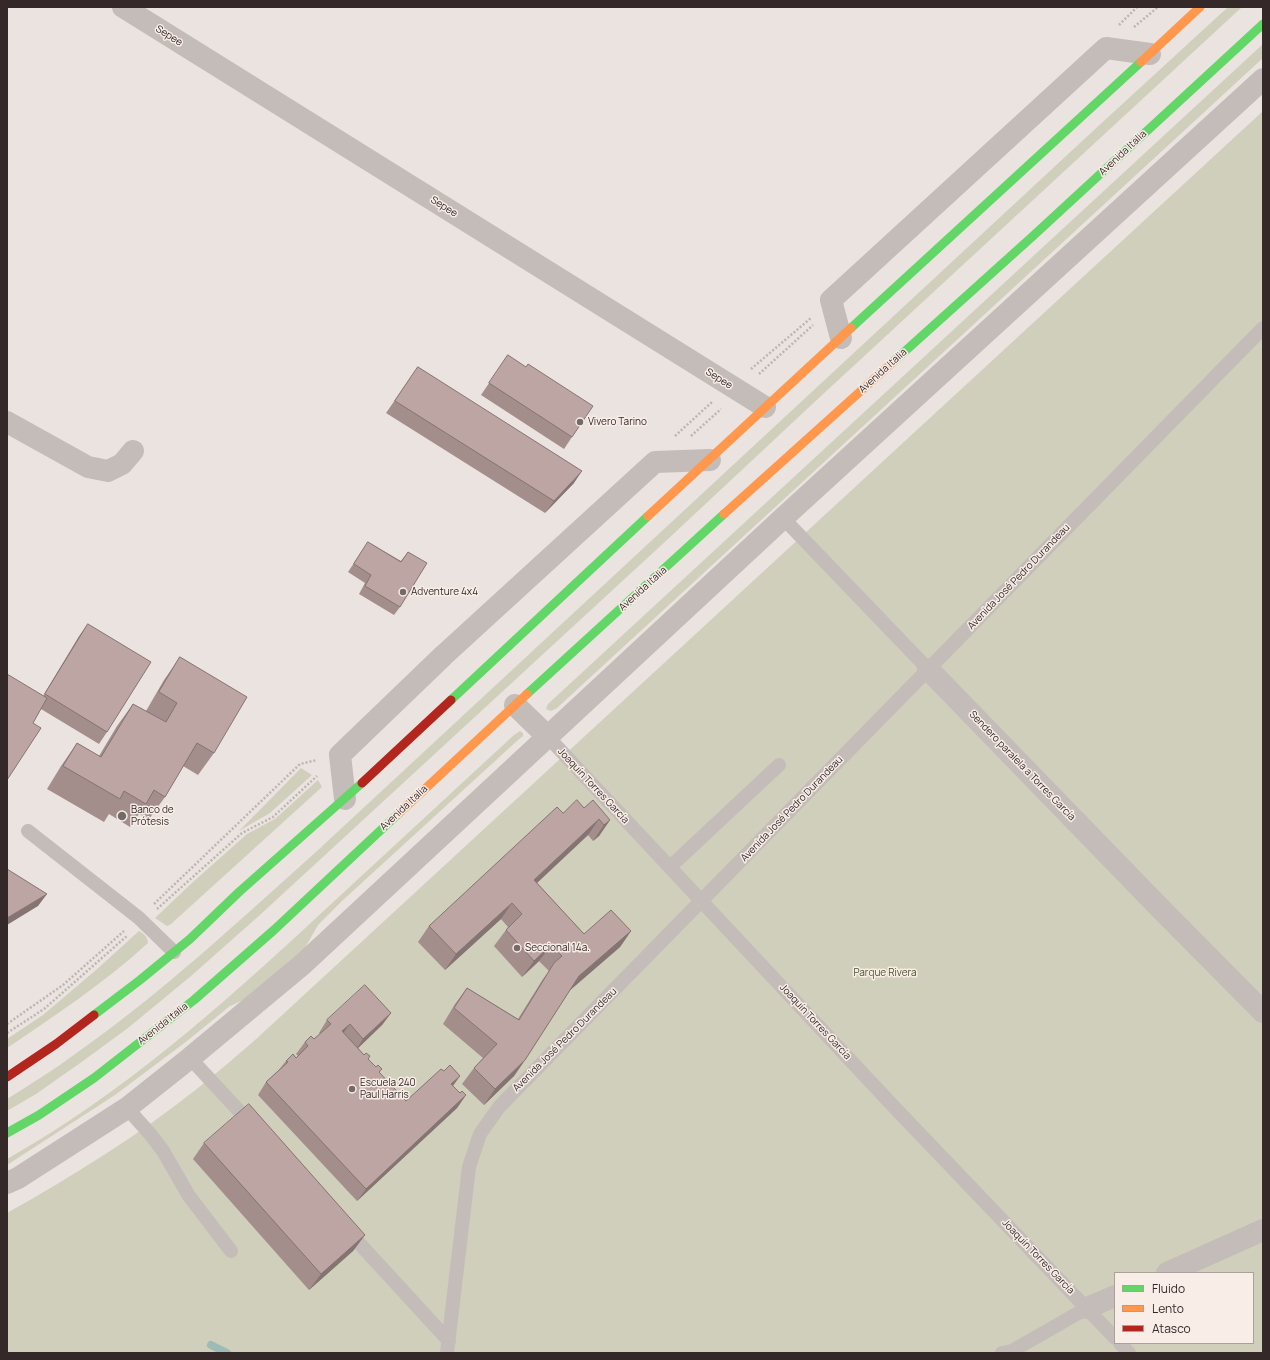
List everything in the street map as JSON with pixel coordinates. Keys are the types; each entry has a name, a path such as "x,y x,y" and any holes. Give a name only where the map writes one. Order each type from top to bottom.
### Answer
{"main road":[{"path":"7,1077 56,1044 174,952 345,799 710,460 765,407 1150,54 1198,8"},
{"name":"Avenida Italia","path":"7,1134 39,1115 94,1078 194,1000 274,930 515,705 750,490 1027,241 1263,24"}],"street":[{"name":"Sepee","path":"124,7 765,407"},
{"path":"840,338 832,300 1106,48 1150,54"},
{"path":"7,1183 18,1178 126,1108 190,1058 303,964 783,518 1263,79"},
{"path":"7,422 88,466 108,471 122,464 133,451"},
{"path":"345,799 340,755 444,655 655,462 710,460"},
{"name":"Sendero paralela a Torres García","path":"928,670 1263,1012"},
{"name":"Joaquín Torres García","path":"515,705 548,737"},
{"path":"1168,1272 1263,1230"},
{"path":"1087,1308 1114,1296"}],"lane":[{"name":"Avenida José Pedro Durandeau","path":"448,1347 469,1167 480,1134 499,1107 1263,328"},
{"name":"Sendero paralela a Torres García","path":"783,518 928,670"},
{"name":"Joaquín Torres García","path":"548,737 900,1114 1114,1337"},
{"path":"670,867 779,764"},
{"path":"28,831 141,920 174,952"},
{"path":"190,1058 263,1137"},
{"path":"126,1108 151,1135 163,1151 189,1196 231,1251"},
{"path":"337,1219 448,1347"},
{"path":"1002,1353 1012,1351 1087,1308"},
{"path":"1121,1344 1129,1353"}],"path":[{"path":"7,1033 44,1009 141,920 300,764 340,755"},
{"path":"7,1024 63,985 242,833 273,816 340,755"}],"green space":[{"path":"1228,7 1242,7 261,914 191,976 128,1028 36,1094 7,1111 7,1099 69,1058 110,1029 140,1005 230,929 317,851"},
{"path":"1263,44 1263,58 557,708 551,711 546,709 548,704"},
{"name":"Parque Rivera","path":"1263,111 1263,1353 7,1353 7,1213 81,1170 153,1122 219,1071 254,1041"},
{"path":"520,731 523,733 523,736 342,901 318,925 301,955 257,994 230,1006 187,1041 115,1095 7,1165 7,1159 49,1134 90,1106 169,1048 280,951"},
{"path":"301,768 312,775 270,813 239,831"},
{"path":"318,780 322,787 171,924 167,926 155,918 247,834 275,819"},
{"path":"139,931 144,934 148,943 97,985 62,1011 7,1048 7,1039 43,1015"}],"building":[{"path":"508,355 526,367 528,364 593,406 572,437 489,383"},
{"path":"418,367 582,471 554,501 395,401"},
{"path":"368,542 401,562 408,552 427,563 400,607 365,586 371,575 354,564"},
{"path":"88,624 151,662 107,732 45,694"},
{"path":"180,657 247,697 214,753 197,743 165,797 154,790 146,804 124,791 120,799 63,766 77,743 101,757 133,704 166,722 177,703 159,692"},
{"path":"7,674 47,698 33,723 41,728 7,780"},
{"path":"577,800 584,808 593,800 610,820 604,825 599,819 534,880 584,934 611,910 631,931 579,976 525,1060 495,1089 474,1068 497,1044 454,1008 467,988 519,1020 554,963 562,956 551,945 534,961 506,930 522,914 512,903 456,954 429,926 557,807 563,813"},
{"path":"7,869 47,894 7,918"},
{"path":"365,985 391,1013 363,1039 350,1024 342,1031 364,1055 366,1053 370,1056 368,1059 376,1067 378,1065 382,1069 379,1072 406,1101 441,1069 444,1071 450,1065 460,1076 451,1084 460,1093 462,1091 466,1095 366,1189 266,1082 288,1062 286,1061 293,1054 296,1058 308,1046 305,1042 311,1036 314,1039 331,1024 327,1020"},
{"path":"249,1104 365,1235 321,1274 204,1143"}],"waterway":[{"path":"211,1345 227,1353"}],"traffic: fast":[{"path":"893,362 1033,236 1263,24"},
{"path":"851,328 1141,62"},
{"path":"527,694 724,514"},
{"path":"451,700 648,516"},
{"path":"94,1015 190,939 239,892 362,783"},
{"path":"7,1133 39,1115 94,1078 194,1000 274,930 398,814"}],"traffic: slow":[{"path":"1141,62 1200,7"},
{"path":"648,516 851,328"},
{"path":"724,514 893,362"},
{"path":"398,814 527,694"}],"traffic: jam":[{"path":"362,783 451,700"},
{"path":"7,1077 56,1044 94,1015"}],"place":[{"name":"Vivero Tarino","path":"580,422"},
{"name":"Adventure 4x4","path":"403,592"},
{"name":"Banco de Prótesis","path":"122,816"},
{"name":"Seccional 14a.","path":"517,948"},
{"name":"Escuela 240 Paul Harris","path":"352,1089"}]}
